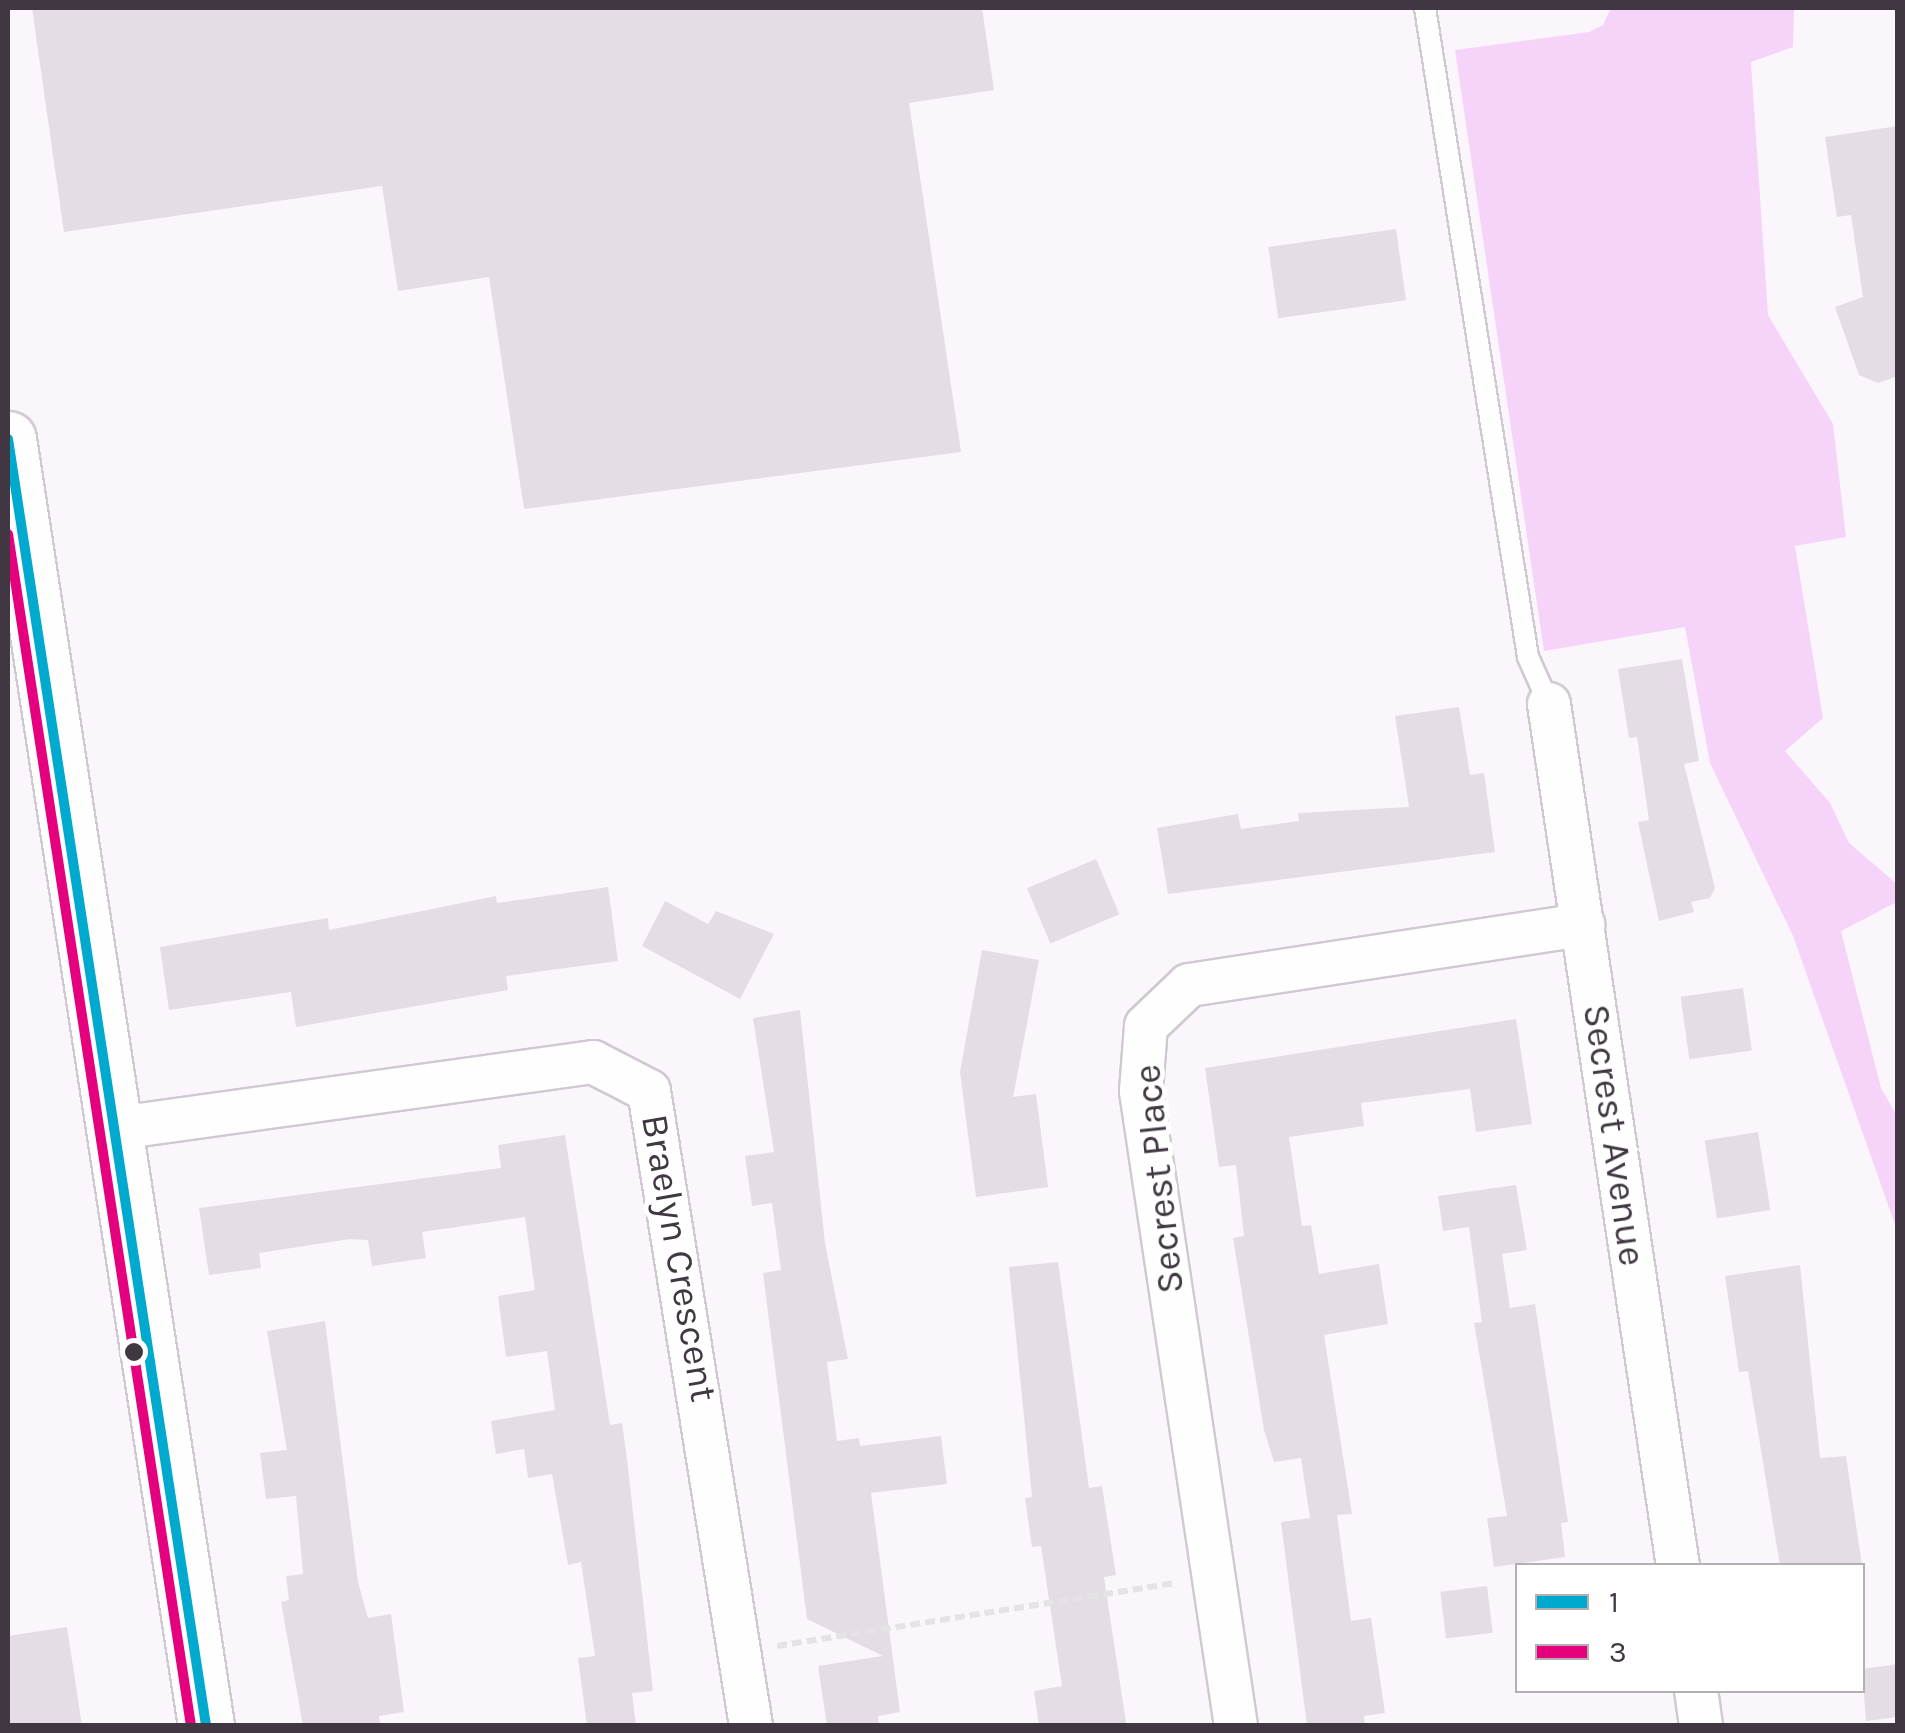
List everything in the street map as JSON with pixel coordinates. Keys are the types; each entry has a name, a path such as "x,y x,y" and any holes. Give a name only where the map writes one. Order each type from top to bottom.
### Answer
{"street":[{"path":"8,438 118,1128 206,1726"},
{"name":"Secrest Avenue","path":"1549,704 1678,1563"},
{"name":"Secrest Place","path":"1236,1726 1141,1091 1146,1026 1189,984 1584,926"},
{"name":"Braelyn Crescent","path":"118,1128 593,1062 630,1075 658,1111 751,1726"},
{"path":"1696,1693 1702,1726"}],"lane":[{"path":"1426,8 1528,656 1549,704"}],"path":[{"path":"742,1652 1214,1578"}],"shaded area":[{"path":"1611,8 1794,8 1793,47 1751,62 1768,315 1833,424 1846,537 1795,546 1823,718 1785,751 1830,803 1849,843 1897,884 1897,902 1841,931 1881,1088 1897,1116 1897,1230 1793,936 1710,763 1685,627 1544,651 1455,50 1589,32 1603,25"}],"building":[{"path":"32,8 982,8 994,90 909,103 961,452 524,509 489,277 398,291 382,186 64,232"},
{"path":"1898,126 1898,376 1878,383 1859,375 1835,307 1863,297 1851,215 1837,217 1825,137"},
{"path":"1396,229 1406,300 1278,318 1268,247"},
{"path":"1682,659 1699,761 1684,764 1715,888 1710,898 1691,902 1694,912 1659,921 1638,822 1649,820 1637,737 1629,738 1618,669"},
{"path":"1459,707 1470,775 1484,773 1495,852 1168,894 1157,828 1238,814 1241,829 1299,821 1298,813 1409,807 1395,716"},
{"path":"1096,859 1119,914 1050,944 1027,888"},
{"path":"608,887 618,961 506,976 508,990 296,1027 291,992 169,1010 160,947 328,918 329,930 496,896 497,903"},
{"path":"665,901 708,924 716,911 774,934 740,999 642,946"},
{"path":"982,950 1039,960 1013,1097 1036,1094 1048,1187 976,1197 960,1072"},
{"path":"1743,988 1752,1050 1689,1059 1681,997"},
{"path":"800,1010 825,1243 848,1359 827,1362 837,1441 859,1438 860,1446 941,1436 947,1484 871,1493 900,1712 878,1716 879,1726 827,1726 818,1666 883,1656 807,1619 763,1273 781,1270 772,1203 752,1206 745,1156 774,1152 753,1018"},
{"path":"1516,1019 1532,1124 1476,1132 1470,1089 1361,1103 1364,1126 1289,1137 1302,1226 1311,1225 1319,1274 1379,1264 1388,1324 1324,1335 1352,1514 1337,1515 1351,1621 1371,1618 1385,1713 1364,1716 1365,1726 1307,1726 1281,1522 1310,1518 1301,1458 1274,1462 1264,1430 1233,1238 1244,1236 1236,1165 1219,1167 1205,1068"},
{"path":"1758,1132 1770,1210 1717,1218 1705,1140"},
{"path":"565,1135 610,1425 622,1423 627,1459 653,1691 632,1693 636,1726 587,1726 578,1658 595,1656 581,1562 568,1565 552,1474 528,1478 524,1449 496,1454 491,1421 555,1410 547,1351 506,1357 498,1296 535,1290 525,1217 422,1232 426,1258 372,1266 368,1240 350,1239 259,1253 261,1268 209,1275 199,1208 501,1168 498,1145"},
{"path":"1516,1185 1527,1250 1502,1254 1510,1308 1535,1304 1568,1522 1561,1523 1565,1557 1494,1567 1487,1518 1507,1516 1474,1323 1482,1322 1469,1227 1443,1231 1438,1196"},
{"path":"1058,1262 1089,1488 1102,1486 1116,1575 1104,1577 1126,1723 1109,1726 1039,1726 1034,1691 1062,1686 1041,1546 1032,1547 1025,1498 1032,1497 1009,1267"},
{"path":"1800,1265 1820,1458 1846,1456 1862,1563 1780,1563 1748,1371 1739,1372 1725,1276"},
{"path":"325,1321 358,1582 368,1618 391,1614 404,1712 379,1716 381,1726 303,1726 281,1602 289,1600 286,1576 303,1574 296,1496 266,1499 260,1453 287,1450 267,1331"},
{"path":"1487,1586 1493,1633 1446,1638 1440,1592"},
{"path":"67,1627 82,1726 8,1726 8,1636"},
{"path":"1898,1664 1898,1717 1866,1721 1865,1669"}],"transit line":[{"name":"1","path":"8,439 206,1726"},
{"name":"3","path":"8,534 191,1726"}]}
